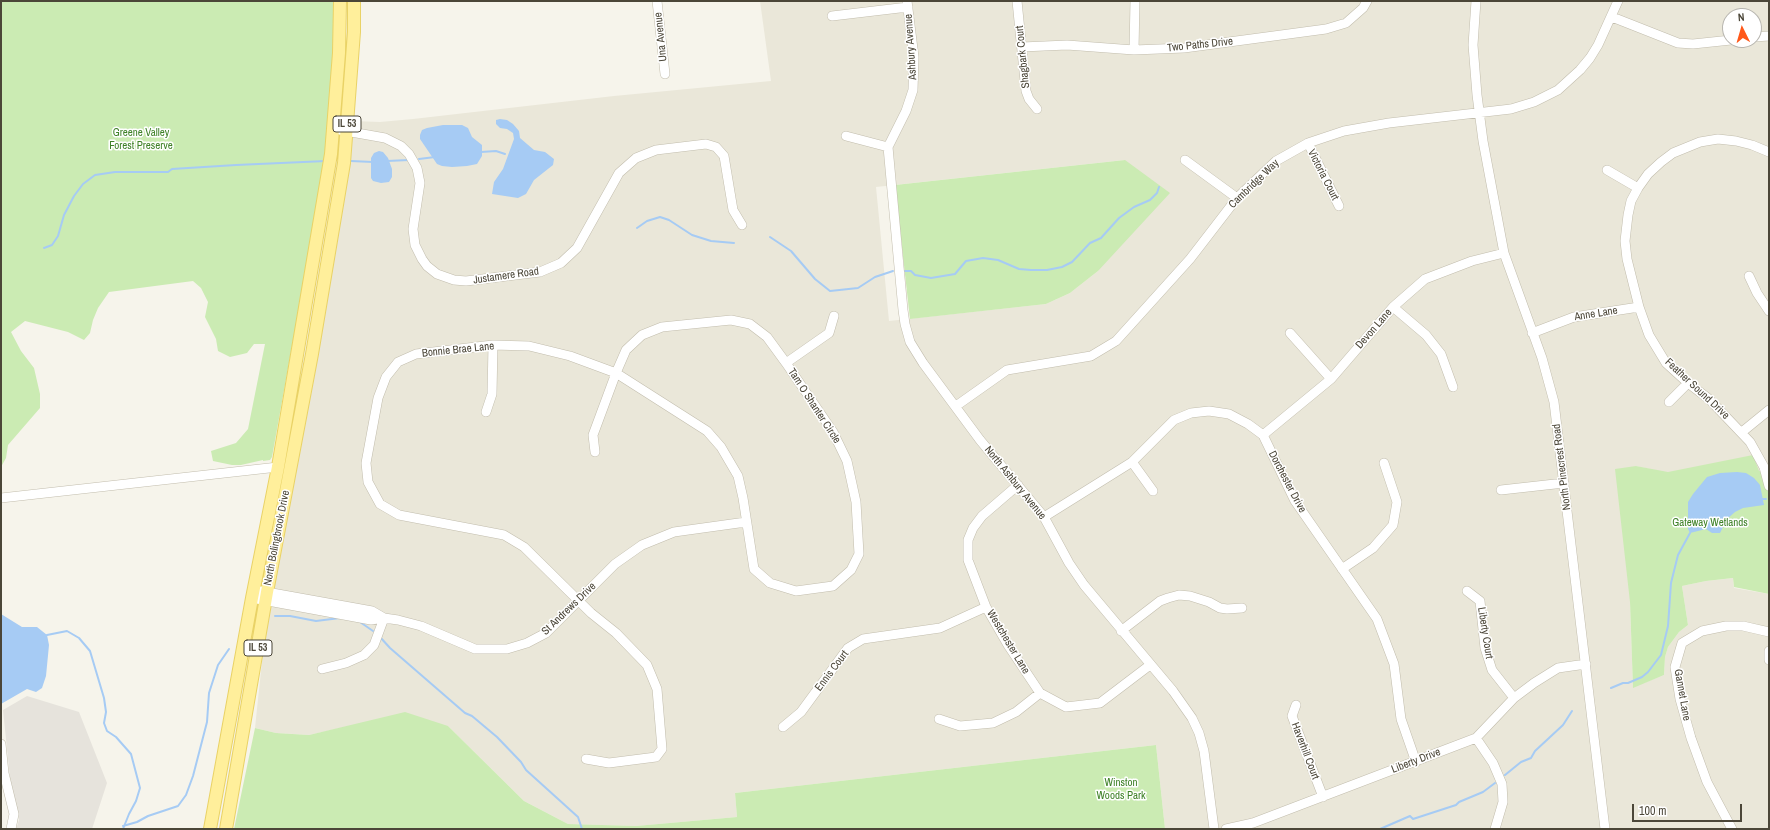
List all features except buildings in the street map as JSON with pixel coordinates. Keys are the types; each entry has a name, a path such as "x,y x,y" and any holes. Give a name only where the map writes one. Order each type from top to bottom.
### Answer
{"main road":[{"name":"IL 53","path":"334,130 339,53 340,1"},
{"name":"IL 53","path":"347,131 354,32 354,1"},
{"name":"North Bolingbrook Drive","path":"210,829 278,467 334,130"},
{"name":"North Bolingbrook Drive","path":"226,829 266,596 312,354 344,163 347,131"}],"street":[{"name":"Una Avenue","path":"657,1 665,74"},
{"name":"Shagbark Court","path":"1017,1 1026,91 1029,99 1036,109"},
{"path":"1134,50 1135,1"},
{"name":"Two Paths Drive","path":"1022,47 1067,45 1134,50 1184,48 1326,29 1346,23 1363,8 1367,1"},
{"name":"North Pinecrest Road","path":"1476,1 1473,32 1473,63 1479,113 1504,254 1542,358 1554,402 1605,829"},
{"name":"Cambridge Way","path":"956,406 1008,370 1091,356 1116,340 1190,259 1237,198 1276,161 1308,144 1344,131 1389,123 1479,113 1522,106 1558,90 1580,70 1590,58 1612,17 1618,1"},
{"path":"832,16 907,4"},
{"name":"Ashbury Avenue","path":"888,147 906,111 913,90 914,57 907,4"},
{"path":"1612,17 1659,36 1682,43 1702,44 1722,41"},
{"name":"Justamere Road","path":"334,130 385,138 396,143 410,154 417,168 420,183 413,229 415,245 427,266 437,274 454,280 466,281 540,272 561,263 577,248 619,173 636,158 656,150 706,144 716,147 724,156 732,210 742,226"},
{"path":"846,136 888,147"},
{"name":"Feather Sound Drive","path":"1769,152 1752,145 1718,139 1700,142 1673,153 1648,174 1631,201 1628,215 1626,242 1628,259 1639,307 1649,335 1666,363 1688,383 1709,399 1742,432 1757,452 1764,467 1769,486"},
{"name":"Victoria Court","path":"1308,144 1339,206"},
{"name":"North Ashbury Avenue","path":"888,147 896,246 907,332 915,350 923,363 1008,475 1044,517 1076,574 1121,631 1173,691 1192,718 1199,733 1204,751 1214,829"},
{"path":"1185,160 1237,198"},
{"path":"1607,170 1638,188"},
{"name":"Devon Lane","path":"1262,434 1331,379 1394,307 1425,279 1472,261 1504,254"},
{"path":"1749,276 1757,293 1769,311"},
{"path":"1394,307 1426,335 1441,354 1453,387"},
{"name":"Anne Lane","path":"1532,332 1574,317 1639,307"},
{"path":"786,363 829,333 834,316"},
{"name":"Tam O Shanter Circle","path":"595,452 593,436 616,373 626,350 642,335 662,326 731,320 750,324 767,337 786,363 833,432 847,461 856,502 859,554 851,570 833,586 796,591 770,583 754,569 746,522"},
{"path":"1290,333 1331,379"},
{"path":"486,412 492,394 493,345"},
{"name":"Bonnie Brae Lane","path":"586,759 609,763 656,757 662,749 656,689 647,665 616,633 591,613 524,547 504,535 399,514 380,504 368,482 366,463 378,398 386,377 398,362 416,354 493,345 529,346 570,356 616,373 707,431 721,447 738,476 746,522"},
{"path":"1669,402 1688,383"},
{"path":"1742,432 1769,410"},
{"name":"Dorchester Drive","path":"1044,517 1132,462 1174,420 1191,413 1209,411 1229,414 1248,424 1262,434 1295,501 1377,619 1394,664 1401,719 1416,762"},
{"path":"1132,462 1153,491"},
{"path":"1342,568 1373,548 1393,525 1397,502 1384,463"},
{"path":"1,498 278,467"},
{"path":"1501,490 1564,483"},
{"name":"Westchester Lane","path":"1018,485 982,516 973,528 968,540 968,560 986,607 1008,645 1040,693 1066,707 1100,703 1150,665"},
{"name":"St Andrews Drive","path":"253,594 371,620 384,618 421,626 476,649 507,650 527,643 546,633 615,564 642,546 674,532 746,522"},
{"name":"Liberty Court","path":"1467,590 1480,601 1485,648 1492,670 1514,698"},
{"path":"1121,631 1160,601 1168,598 1190,596 1209,602 1220,608 1242,608"},
{"name":"Ennis Court","path":"783,727 801,712 848,648 863,639 940,628 986,607"},
{"path":"322,669 346,663 364,655 374,645 384,618"},
{"name":"Gannet Lane","path":"1729,828 1708,782 1691,738 1680,699 1675,667 1682,643 1702,631 1726,626 1743,626 1769,632"},
{"path":"1769,651 1769,660"},
{"name":"Liberty Drive","path":"1226,829 1253,823 1476,738 1514,698 1534,683 1558,668 1586,664"},
{"path":"939,719 960,726 992,722 1016,712 1040,693"},
{"name":"Haverhill Court","path":"1296,705 1292,716 1323,797"},
{"path":"1476,738 1493,763 1502,784 1503,802 1495,829"},
{"path":"1,744 4,773 14,814 11,829"}],"shaded area":[{"path":"760,1 1769,1 1769,468 1759,471 1702,466 1668,473 1636,466 1630,602 1633,687 1664,675 1665,657 1668,647 1679,632 1688,625 1682,586 1706,581 1733,578 1734,588 1769,594 1769,829 1165,829 1156,745 735,793 737,817 636,826 568,824 524,801 448,726 350,726 309,735 276,733 255,728 266,623 353,121 380,122 413,119 614,96 771,81","holes":["1125,160 1098,271 1070,293 1046,304 889,321 876,187"]},
{"path":"27,696 79,712 107,783 92,829 16,829 19,820 10,778 3,710"}],"green space":[{"name":"Greene Valley Forest Preserve","path":"1,1 334,1 335,56 327,152 272,457 270,460 241,465 232,465 213,461 211,451 236,443 248,429 265,344 254,344 247,353 230,357 218,351 216,339 205,317 208,302 201,288 193,281 109,292 98,308 90,333 84,340 68,332 25,321 11,332 21,351 34,368 40,394 40,408 8,445 6,458 1,467"},
{"path":"1125,160 1170,193 1098,271 1070,293 1046,304 910,319 895,185"},
{"name":"Gateway Wetlands","path":"1753,455 1759,471 1769,468 1769,594 1734,587 1733,578 1706,581 1682,586 1688,625 1679,632 1668,647 1665,657 1664,675 1633,688 1630,602 1615,469 1636,466 1668,472"},
{"name":"Winston Woods Park","path":"405,712 448,726 524,801 568,824 636,826 737,817 735,793 1156,745 1165,829 234,829 255,728 276,733 309,735"}],"water":[{"path":"496,120 507,120 513,124 519,131 520,138 534,150 545,152 554,159 553,165 534,180 526,194 518,198 492,194 494,182 503,169 514,139 513,133 507,129 500,128 496,124"},
{"path":"443,125 462,125 468,128 472,137 482,145 482,156 477,164 452,167 437,164 420,139 420,135 422,130"},
{"path":"379,151 383,152 388,158 392,169 392,177 389,182 381,183 373,181 371,178 371,158 374,153"},
{"path":"1720,473 1746,473 1754,478 1760,485 1764,505 1743,508 1735,512 1727,519 1720,533 1712,533 1706,529 1690,533 1688,529 1688,502 1693,494 1707,477"},
{"path":"1,614 22,627 37,627 47,635 49,645 46,676 42,688 36,692 27,689 1,704"}],"waterway":[{"path":"481,152 496,151 505,154"},
{"path":"419,159 435,157"},
{"path":"387,161 409,160"},
{"path":"44,248 52,245 58,236 64,215 74,196 83,184 95,175 115,172 168,172 172,169 326,161"},
{"path":"351,161 373,162"},
{"path":"905,271 911,271 915,275 931,278 955,274 966,261 983,258 998,260 1019,269 1047,270 1062,267 1072,262 1090,243 1101,238 1119,218 1134,207 1150,200 1157,193 1159,187"},
{"path":"637,228 647,221 660,217 669,220 692,235 711,241 734,243"},
{"path":"770,237 791,251 815,279 830,291 858,288 875,277 893,271"},
{"path":"1611,688 1642,677 1648,672 1661,655 1668,626 1671,583 1678,555 1690,533"},
{"path":"275,616 290,616 316,621 340,618"},
{"path":"360,622 373,631"},
{"path":"47,635 67,631 79,638 90,651 104,698 106,712 104,723 107,731 116,737 131,754 140,788 136,801 123,829"},
{"path":"380,637 390,648 465,713 472,716 497,737 521,762 526,770 578,817 582,829"},
{"path":"123,826 178,806 186,795 193,776 207,722 209,693 218,665 229,649"},
{"path":"1505,775 1521,762 1531,758 1535,751 1563,725 1572,711"},
{"path":"1380,829 1410,816 1413,819 1456,805 1459,802 1483,792 1495,783"}]}
